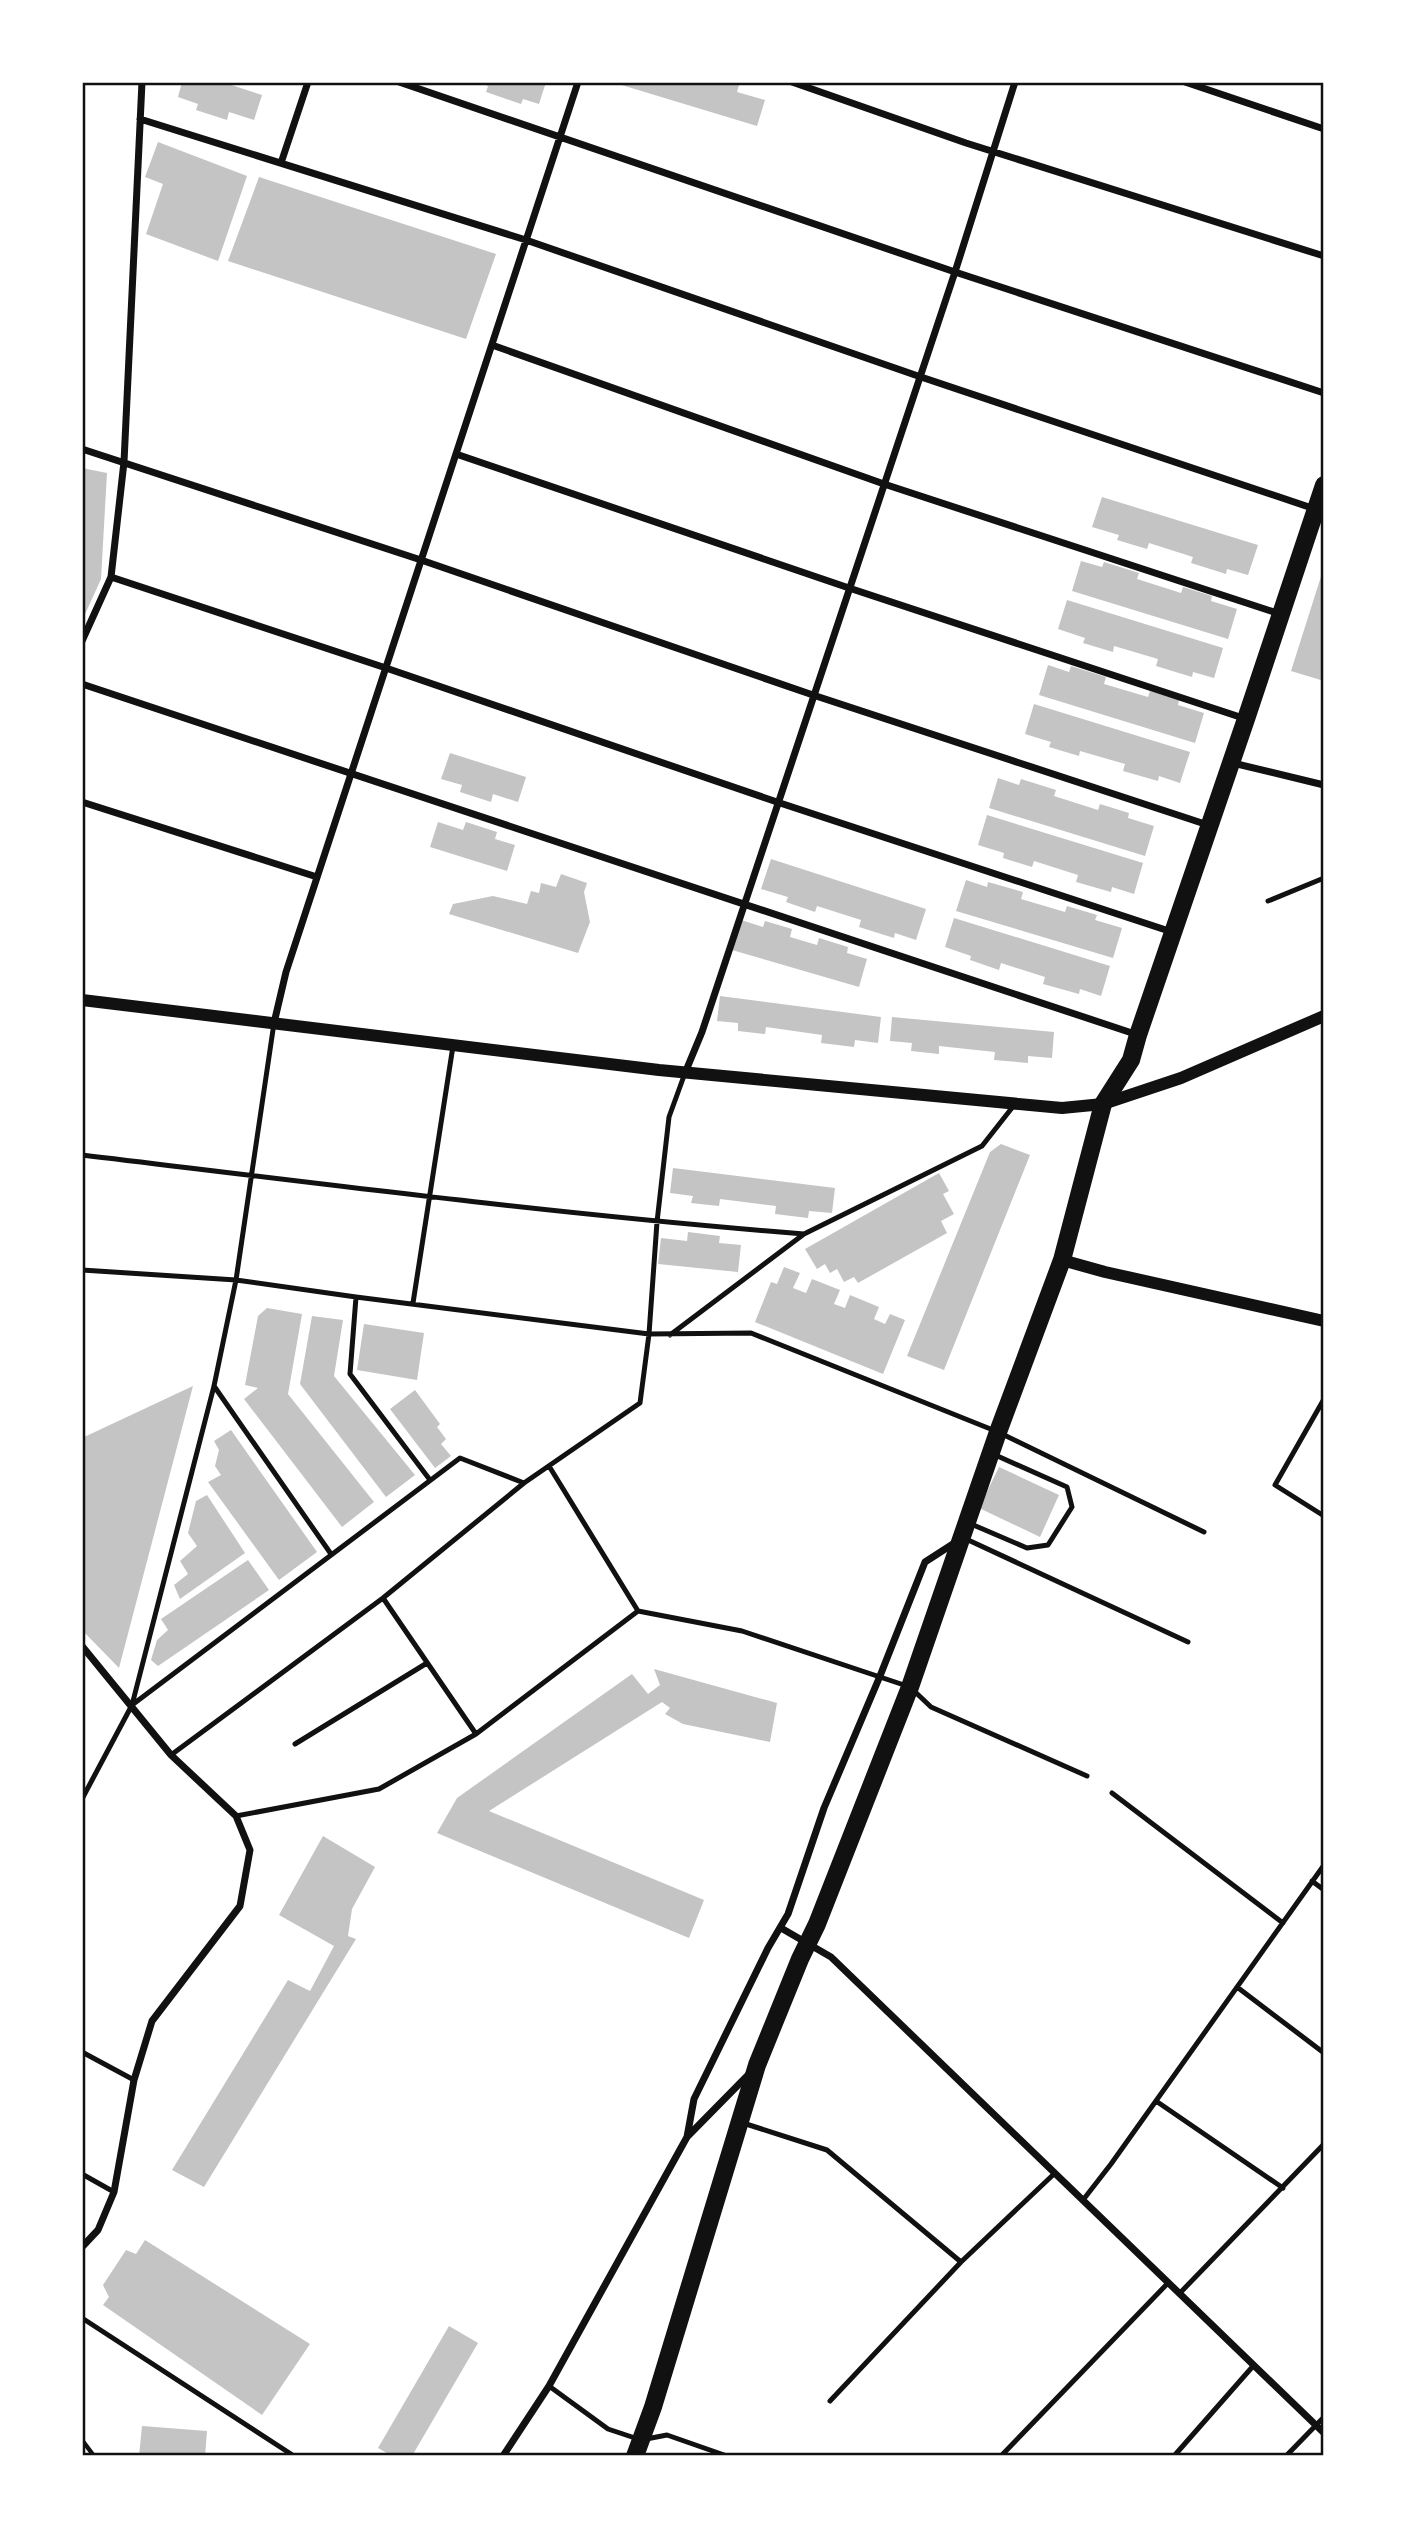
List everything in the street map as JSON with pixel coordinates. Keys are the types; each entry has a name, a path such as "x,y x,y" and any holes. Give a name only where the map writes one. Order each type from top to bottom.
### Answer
{"main road":[{"path":"638,2448 653,2407 757,2065 910,1687 998,1432 1062,1260 1103,1104 1131,1060 1208,825 1281,615 1317,521 1324,485"}],"street":[{"path":"82,641 111,578 124,462 142,82"},
{"path":"281,163 308,82"},
{"path":"399,82 955,272 1324,393"},
{"path":"274,1023 286,972 578,82"},
{"path":"792,82 992,151 1324,256"},
{"path":"685,1073 702,1032 918,376 955,272 1015,82"},
{"path":"1185,82 1324,129"},
{"path":"140,119 526,240 918,376 1317,521"},
{"path":"492,345 884,484 1281,615"},
{"path":"82,449 1208,825"},
{"path":"456,454 849,589 1246,719"},
{"path":"111,578 1172,932"},
{"path":"82,684 1138,1035"},
{"path":"1230,762 1324,785"},
{"path":"82,802 317,877"},
{"path":"82,1000 685,1073 1062,1108 1103,1104 1181,1078 1324,1016"},
{"path":"1062,1260 1324,1321"},
{"path":"687,2137 694,2099 768,1948 788,1914 824,1808 925,1562 965,1530"},
{"path":"82,1646 172,1755 236,1816 250,1850 240,1906 152,2021 134,2080 114,2192 98,2230 82,2247"},
{"path":"781,1928 831,1957 1324,2433"},
{"path":"503,2456 549,2386 687,2137 757,2065"}],"lane":[{"path":"1268,901 1324,878"},
{"path":"82,1799 132,1705 214,1386 236,1280 274,1023"},
{"path":"413,1303 453,1044"},
{"path":"172,1755 383,1598 524,1483 640,1403 669,1117 685,1073"},
{"path":"670,1335 804,1234 982,1146 1015,1104"},
{"path":"82,1155 657,1222 804,1234"},
{"path":"82,1270 236,1280 649,1334 751,1333 998,1432 1204,1532"},
{"path":"356,1297 349,1374 430,1480"},
{"path":"214,1386 331,1554"},
{"path":"1323,1403 1275,1485 1324,1516"},
{"path":"965,1530 1027,1548 1048,1545 1072,1507 1067,1487 992,1454"},
{"path":"132,1705 460,1458 524,1483"},
{"path":"549,1466 638,1611"},
{"path":"965,1530 1188,1642"},
{"path":"383,1598 476,1734"},
{"path":"236,1816 379,1789 476,1734 638,1611 741,1630 910,1687 930,1707 1087,1776"},
{"path":"295,1744 427,1663"},
{"path":"1112,1793 1283,1923"},
{"path":"1083,2200 1324,1865"},
{"path":"1312,1881 1324,1890"},
{"path":"1237,1987 1324,2053"},
{"path":"82,2052 134,2080"},
{"path":"1156,2101 1283,2188"},
{"path":"739,2122 827,2150 961,2262"},
{"path":"1179,2294 1324,2144"},
{"path":"830,2401 961,2262 1055,2173"},
{"path":"82,2174 114,2192"},
{"path":"1001,2456 1168,2283"},
{"path":"82,2318 294,2456"},
{"path":"1174,2456 1254,2365"},
{"path":"549,2386 638,2448 667,2435 727,2456"},
{"path":"1286,2456 1324,2417"}],"path":[{"path":"82,2440 94,2456"}],"building":[{"path":"182,82 222,82 262,95 254,120 229,112 227,120 196,110 198,104 178,97"},
{"path":"478,82 546,82 539,104 523,99 521,104 486,92 488,86"},
{"path":"728,82 739,85 737,92 765,100 757,126 615,83"},
{"path":"158,142 247,176 218,261 146,234 163,184 145,177"},
{"path":"259,177 496,254 466,339 228,261"},
{"path":"82,468 107,473 101,579 82,621"},
{"path":"1102,497 1258,545 1248,575 1227,569 1226,574 1191,563 1193,557 1149,543 1147,549 1117,540 1119,535 1092,527"},
{"path":"1081,561 1102,567 1104,562 1139,573 1137,579 1181,593 1183,587 1212,596 1211,601 1237,609 1228,639 1072,591"},
{"path":"1324,567 1324,681 1291,671"},
{"path":"1067,600 1223,648 1214,678 1193,672 1192,677 1156,666 1158,659 1114,646 1113,652 1083,643 1085,638 1058,629"},
{"path":"1048,665 1069,672 1071,666 1106,677 1104,684 1148,697 1150,691 1179,700 1178,705 1204,713 1195,743 1039,695"},
{"path":"1034,704 1190,752 1180,783 1159,776 1158,781 1123,771 1125,764 1080,751 1079,756 1049,747 1051,742 1025,734"},
{"path":"450,753 526,777 518,802 493,794 491,802 460,792 462,785 441,779"},
{"path":"998,778 1019,785 1021,779 1056,790 1054,796 1098,810 1100,804 1129,813 1128,818 1154,826 1145,856 989,808"},
{"path":"987,815 1143,863 1134,894 1112,887 1111,892 1076,882 1078,875 1034,861 1032,867 1003,858 1004,853 978,845"},
{"path":"438,822 463,830 466,822 497,832 495,839 515,845 507,871 430,847"},
{"path":"771,859 926,909 916,940 895,933 894,938 859,927 861,920 817,906 815,912 786,902 788,897 761,889"},
{"path":"561,874 587,883 584,892 590,922 578,953 449,914 453,904 493,896 527,904 531,891 539,893 541,883 556,887"},
{"path":"966,880 987,887 988,882 1023,892 1021,899 1065,912 1067,906 1097,915 1095,920 1122,928 1113,958 956,911"},
{"path":"954,918 1110,966 1101,996 1080,989 1079,994 1043,984 1045,977 1001,963 999,970 970,960 971,956 945,947"},
{"path":"741,920 763,927 765,921 792,929 790,937 817,945 819,938 848,947 847,953 867,959 859,987 732,950"},
{"path":"720,996 881,1017 878,1043 855,1040 854,1047 821,1043 822,1035 766,1027 765,1034 738,1031 738,1023 717,1021"},
{"path":"892,1017 1054,1032 1052,1058 1028,1056 1028,1063 994,1060 995,1052 939,1046 939,1054 911,1051 912,1043 890,1041"},
{"path":"1001,1144 1030,1155 944,1370 907,1356 990,1152"},
{"path":"673,1168 835,1188 832,1213 809,1211 808,1218 775,1214 776,1206 720,1199 719,1206 691,1203 693,1196 670,1193"},
{"path":"939,1173 949,1191 943,1194 954,1214 941,1221 947,1233 858,1283 854,1277 844,1282 837,1269 830,1273 825,1264 817,1269 805,1249"},
{"path":"688,1232 720,1236 719,1243 741,1245 738,1272 658,1264 661,1238 687,1241"},
{"path":"784,1267 800,1273 793,1288 806,1293 812,1279 840,1290 834,1304 845,1308 850,1295 879,1307 874,1319 885,1324 890,1314 905,1320 883,1374 755,1322 771,1282 777,1284"},
{"path":"267,1308 302,1314 288,1394 374,1502 342,1527 244,1399 258,1388 245,1385 258,1316"},
{"path":"312,1316 343,1320 334,1376 415,1475 386,1497 300,1384"},
{"path":"364,1324 424,1333 417,1380 357,1370"},
{"path":"193,1386 119,1668 82,1630 82,1438"},
{"path":"415,1390 440,1424 437,1427 446,1439 441,1444 451,1456 435,1468 390,1409"},
{"path":"231,1430 317,1552 279,1580 208,1482 221,1475 215,1466 219,1450 214,1441"},
{"path":"999,1467 1059,1495 1040,1537 979,1508"},
{"path":"207,1495 245,1553 180,1599 174,1585 188,1574 180,1561 197,1546 188,1533 196,1501"},
{"path":"248,1560 269,1590 158,1666 151,1660 157,1640 168,1630 161,1619"},
{"path":"654,1669 777,1703 770,1742 683,1724 665,1714 670,1708 662,1702 489,1811 704,1900 689,1938 437,1833 457,1798 632,1674 648,1694 660,1685"},
{"path":"323,1836 375,1867 352,1909 348,1936 356,1939 204,2187 172,2170 288,1980 310,1991 334,1946 279,1915"},
{"path":"145,2240 310,2344 262,2415 103,2305 109,2297 103,2285 126,2250 136,2254"},
{"path":"449,2326 478,2343 412,2456 392,2456 378,2448"},
{"path":"142,2426 207,2431 205,2456 139,2456"}]}
